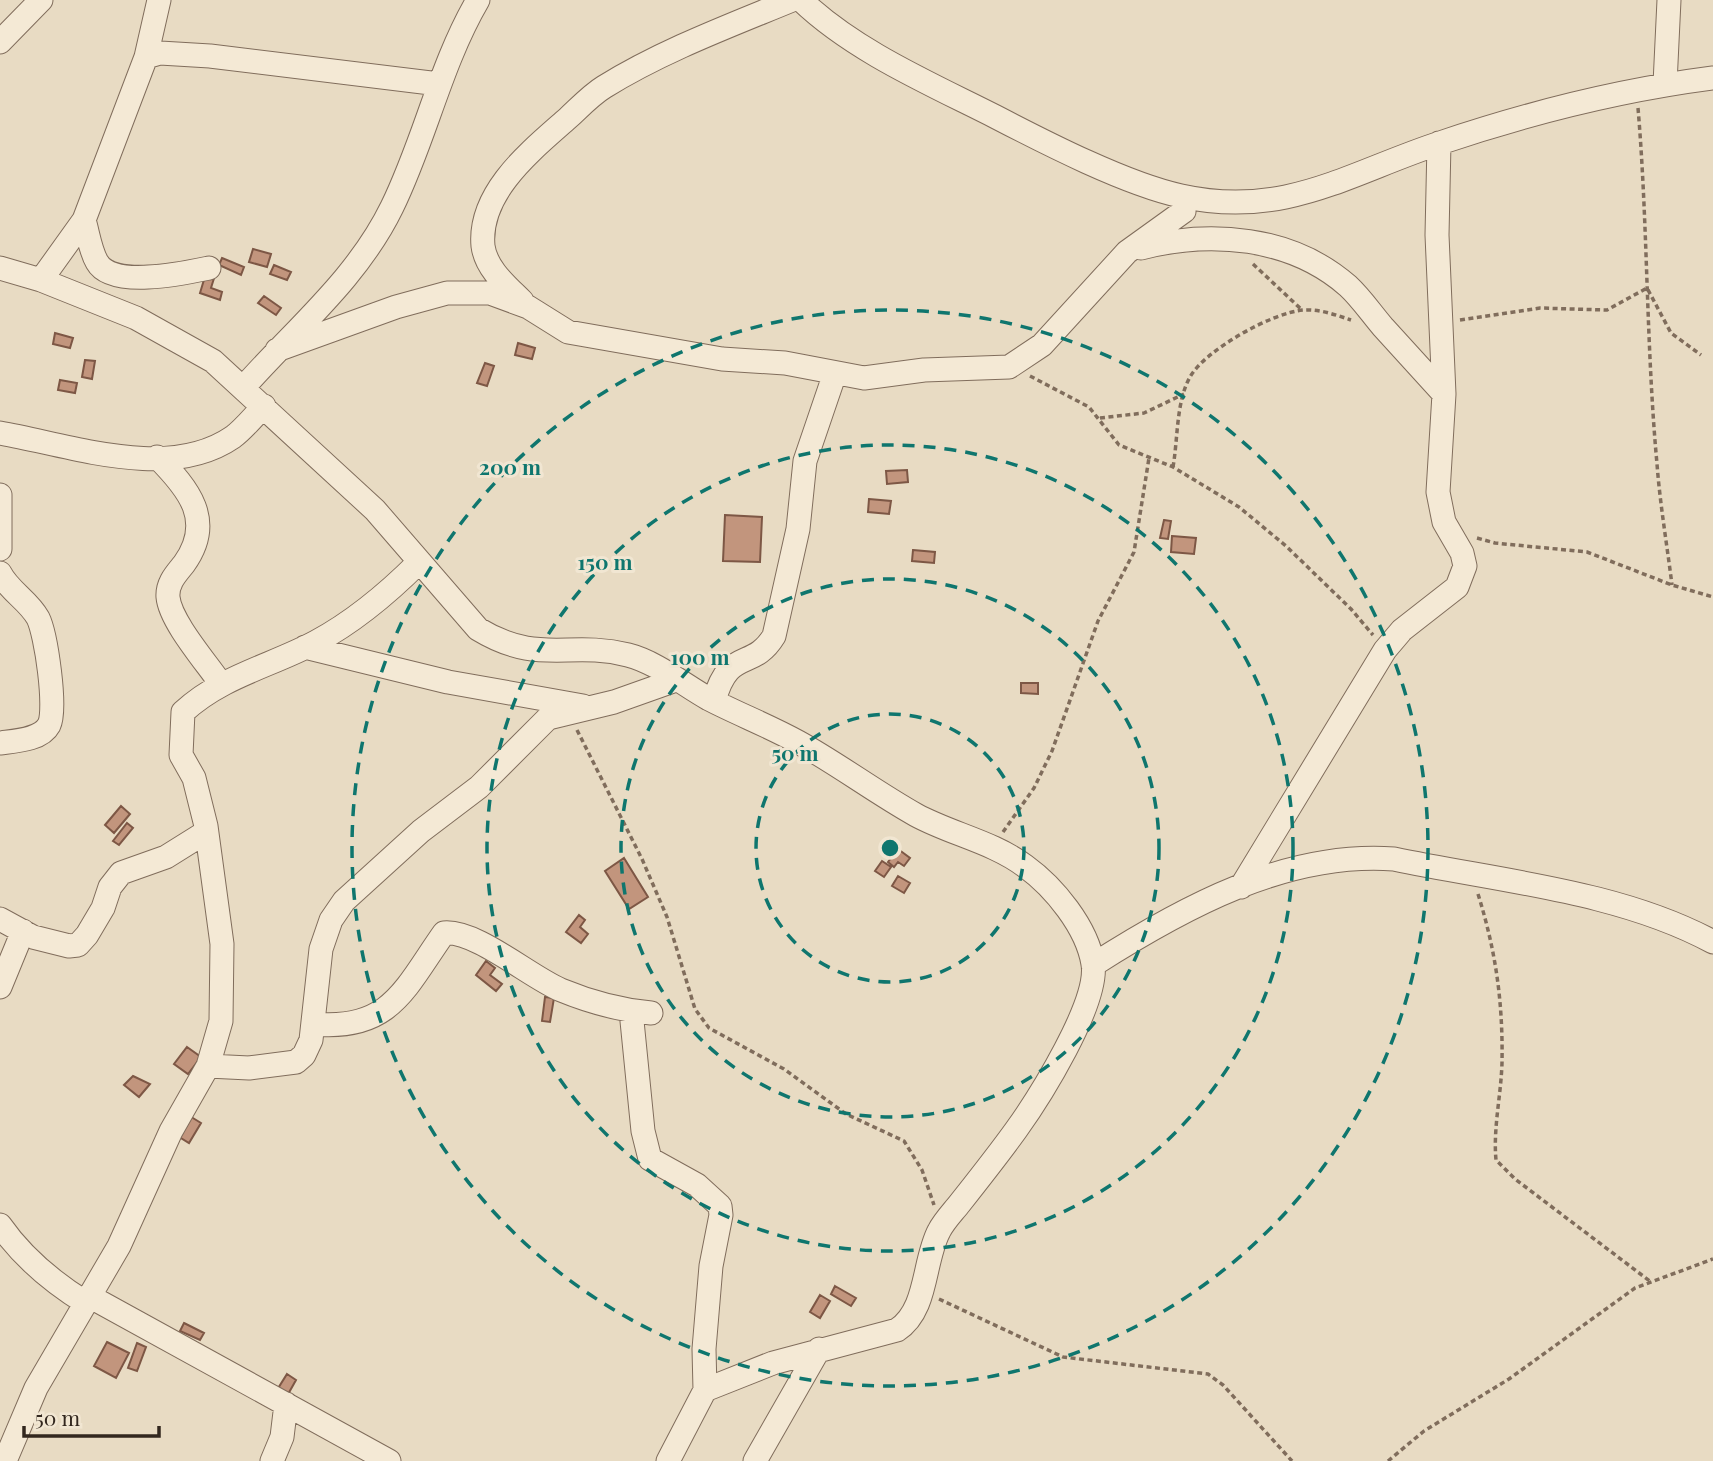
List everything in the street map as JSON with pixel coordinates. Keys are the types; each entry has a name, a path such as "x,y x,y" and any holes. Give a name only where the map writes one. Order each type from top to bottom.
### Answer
{"street":[{"path":"0,42 41,0"},
{"path":"41,280 84,220 146,57 159,0"},
{"path":"243,388 356,267 392,207 439,84 478,0"},
{"path":"528,307 496,276 483,248 484,222 499,188 532,149 601,88 655,60 792,0"},
{"path":"1665,84 1670,0"},
{"path":"815,4 894,65 1009,124 1123,176 1181,196 1248,202 1301,196 1439,143 1636,88 1713,78"},
{"path":"146,57 160,53 210,55 439,84"},
{"path":"1241,887 1385,650 1402,630 1448,595 1463,577 1465,566 1462,553 1444,522 1438,481 1444,394 1437,235 1439,143"},
{"path":"277,350 396,307 447,293 490,293 528,307 568,332 722,359 785,363 864,378 924,370 1009,367 1042,345 1127,251 1184,211 1181,196"},
{"path":"84,220 97,263 109,272 157,277 209,268"},
{"path":"1127,251 1177,239 1224,238 1270,245 1311,260 1348,286 1444,394"},
{"path":"0,268 41,280 162,332 213,361 375,510 418,563 478,629 499,642 522,650 552,653 600,650 631,656 800,743 937,827 990,847 1025,865 1051,889 1081,930 1093,965 1089,992 1058,1064 1035,1104 939,1231 911,1315 897,1329 819,1349 735,1376 705,1390"},
{"path":"714,701 725,671 737,661 765,651 774,636 797,529 805,461 835,373"},
{"path":"0,433 101,454 157,457 197,454 233,437 264,406"},
{"path":"157,457 188,495 198,517 200,530 191,552 170,583 170,605 221,684"},
{"path":"0,495 0,549"},
{"path":"5,1461 36,1388 119,1246 171,1131 208,1066 221,1021 224,990 222,944 206,832 194,778 181,755 180,729 183,712 221,684 306,646 377,603 418,563"},
{"path":"0,573 38,619 44,639 51,708 49,725 37,736 0,743"},
{"path":"306,646 449,682 590,708"},
{"path":"208,1066 249,1068 296,1062 304,1055 314,1024 321,948 331,920 344,901 421,831 480,787 548,718 590,708 676,680"},
{"path":"0,919 53,943 78,945 87,935 103,908 110,887 121,873 166,857 206,832"},
{"path":"1093,965 1160,923 1241,887 1328,861 1361,856 1394,859 1638,910 1685,926 1713,942"},
{"path":"0,987 23,931"},
{"path":"314,1024 351,1024 372,1019 397,999 444,933 471,938 560,989 641,1012 643,1131 650,1159 714,1199 721,1215 711,1266 704,1349 705,1390 668,1461"},
{"path":"0,1225 17,1250 61,1288 88,1299 389,1461"},
{"path":"755,1461 819,1349"},
{"path":"272,1461 282,1437 286,1404"}],"path":[{"path":"1636,88 1646,202 1647,288 1657,465 1672,585"},
{"path":"1251,262 1302,310"},
{"path":"1442,324 1540,309 1607,310 1647,288"},
{"path":"1647,288 1671,333 1701,355"},
{"path":"1173,467 1184,394 1190,377 1202,361 1255,328 1302,310 1334,314 1359,323"},
{"path":"1009,367 1074,398 1100,418 1119,445 1173,467 1239,507 1351,608 1385,650"},
{"path":"1100,418 1144,413 1184,394"},
{"path":"990,847 1034,788 1066,716 1098,621 1134,552 1149,457"},
{"path":"1444,522 1495,543 1587,552 1672,585 1713,597"},
{"path":"567,713 590,752 667,916 695,1009 709,1028 784,1069 846,1114 904,1141 922,1170 939,1231"},
{"path":"1473,875 1494,945 1500,992 1502,1063 1496,1160 1515,1179 1651,1282"},
{"path":"1388,1461 1424,1431 1508,1379 1605,1308 1651,1282 1713,1259"},
{"path":"920,1290 1063,1357 1092,1363 1208,1374 1223,1385 1292,1461"}],"building":[{"path":"253,249 271,254 267,267 249,262"},
{"path":"222,258 244,267 241,275 219,265"},
{"path":"274,265 291,272 287,280 270,274"},
{"path":"206,273 215,275 211,288 222,292 220,300 200,293"},
{"path":"264,296 281,308 276,315 258,303"},
{"path":"55,333 73,338 70,348 53,344"},
{"path":"518,343 535,348 532,359 515,355"},
{"path":"85,360 95,361 92,379 82,377"},
{"path":"485,363 494,366 487,386 477,383"},
{"path":"60,380 77,383 75,393 58,390"},
{"path":"907,470 908,482 887,484 886,471"},
{"path":"869,499 891,501 889,514 868,512"},
{"path":"725,515 762,517 760,562 723,561"},
{"path":"1164,520 1171,521 1168,539 1160,538"},
{"path":"1172,536 1196,538 1194,554 1171,552"},
{"path":"913,550 935,552 934,563 912,561"},
{"path":"1021,683 1038,683 1038,694 1021,693"},
{"path":"121,806 130,814 114,833 105,825"},
{"path":"127,823 133,828 119,845 113,841"},
{"path":"898,849 910,858 904,866 898,862 894,867 888,862"},
{"path":"624,858 648,897 629,909 605,871"},
{"path":"882,861 891,867 884,877 875,871"},
{"path":"898,876 910,883 904,893 892,886"},
{"path":"579,915 585,920 580,927 588,934 581,943 566,932"},
{"path":"486,961 495,968 490,975 502,984 496,991 476,975"},
{"path":"545,997 554,998 550,1022 542,1021"},
{"path":"187,1047 201,1057 188,1074 174,1064"},
{"path":"133,1076 150,1084 139,1097 124,1085"},
{"path":"188,1115 201,1123 189,1143 176,1135"},
{"path":"835,1286 856,1298 851,1306 831,1294"},
{"path":"820,1295 830,1301 820,1318 810,1312"},
{"path":"184,1323 204,1333 200,1340 180,1331"},
{"path":"107,1342 129,1353 116,1378 94,1366"},
{"path":"137,1343 146,1347 137,1371 128,1368"},
{"path":"287,1374 296,1380 287,1396 277,1390"}]}
